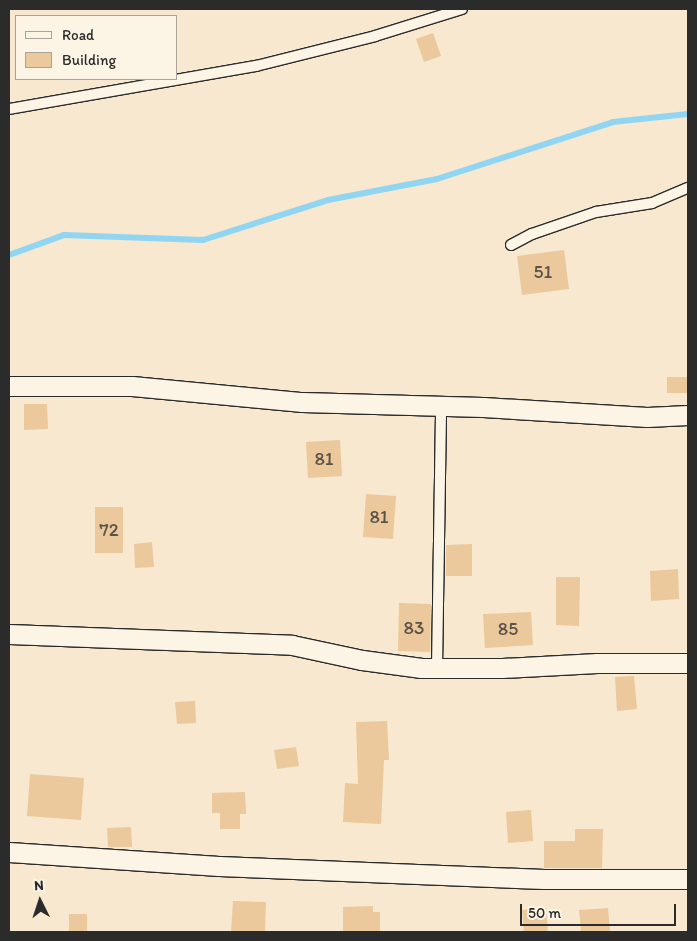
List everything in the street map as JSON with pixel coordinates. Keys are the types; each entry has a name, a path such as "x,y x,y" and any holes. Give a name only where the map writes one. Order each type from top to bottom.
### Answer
{"street":[{"path":"9,386 132,386 302,402 441,406 647,417 688,415"},
{"path":"9,634 292,645 362,660 437,668 502,668 597,663 688,663"},
{"path":"9,852 219,866 494,877 688,879"}],"lane":[{"path":"178,80 256,66 375,36 462,9"},
{"path":"9,109 176,80"},
{"path":"511,245 532,234 588,214 652,203 688,188"},
{"path":"437,668 441,406"}],"building":[{"path":"433,33 441,56 424,62 416,39"},
{"path":"564,250 569,289 522,295 517,256"},
{"path":"667,377 688,377 688,393 667,393"},
{"path":"24,404 47,404 48,429 24,430"},
{"path":"340,440 342,476 308,478 306,442"},
{"path":"366,494 396,496 393,539 363,537"},
{"path":"95,507 123,507 123,553 95,553"},
{"path":"152,542 154,567 135,568 134,544"},
{"path":"472,544 472,576 446,576 446,545"},
{"path":"678,569 679,599 651,601 650,571"},
{"path":"556,577 580,577 579,626 556,625"},
{"path":"399,603 431,604 430,652 398,651"},
{"path":"531,612 533,645 485,648 483,614"},
{"path":"634,676 637,709 617,711 615,677"},
{"path":"195,701 196,723 177,724 175,702"},
{"path":"387,721 389,760 384,760 381,824 343,822 345,783 358,784 356,722"},
{"path":"296,747 299,766 277,769 274,750"},
{"path":"30,774 84,778 81,820 27,816"},
{"path":"245,792 246,814 240,814 240,829 220,829 220,813 212,813 212,793"},
{"path":"531,810 533,841 508,843 506,812"},
{"path":"131,827 132,847 108,847 107,828"},
{"path":"575,829 603,829 602,868 544,868 544,841 575,841"},
{"path":"233,901 266,902 265,932 231,932"},
{"path":"373,906 373,912 380,912 380,932 343,932 343,907"},
{"path":"546,908 548,932 524,932 522,910"},
{"path":"608,908 610,932 581,932 579,910"},
{"path":"69,914 87,914 87,932 69,932"}],"waterway":[{"path":"9,255 64,235 203,240 328,200 437,179 613,122 688,114"}]}
